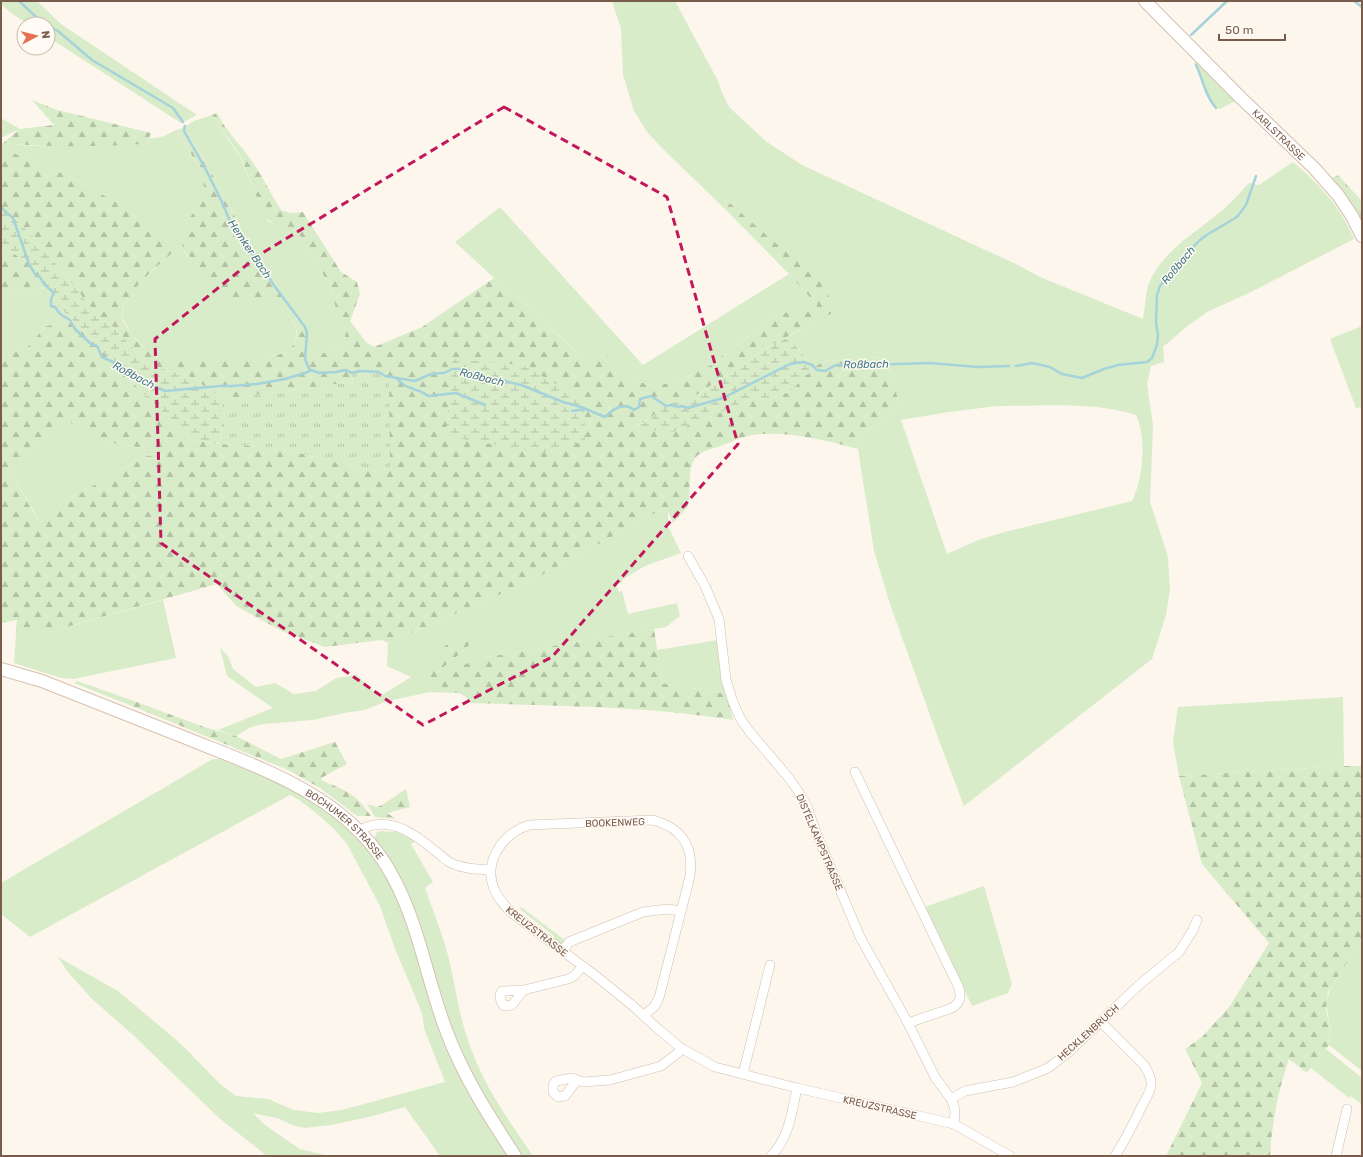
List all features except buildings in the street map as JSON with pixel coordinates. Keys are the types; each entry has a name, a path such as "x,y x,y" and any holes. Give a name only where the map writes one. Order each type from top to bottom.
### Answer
{"main road":[{"name":"KARLSTRASSE","path":"1145,1 1240,97 1322,176 1346,206 1362,236"},
{"name":"BOCHUMER STRASSE","path":"1,669 42,681 282,778 302,788 332,807 360,831 383,860 397,886 413,923 455,1053 475,1092 515,1156"}],"street":[{"name":"DISTELKAMPSTRASSE","path":"688,556 705,586 719,619 726,680 740,718 789,778 800,794 860,937 908,1023 935,1076 951,1099"},
{"path":"855,772 961,994 958,1004 952,1008 908,1023"},
{"name":"BOOKENWEG","path":"490,870 496,852 503,841 515,831 529,825 653,820 664,823 676,830 690,852 690,872 659,998 654,1007 644,1015"},
{"path":"360,831 365,827 378,824 391,825 405,830 417,837 457,866 490,870"},
{"name":"KREUZSTRASSE","path":"490,870 493,887 502,903 512,913 583,966 644,1015 656,1028 681,1048 715,1067 797,1088 954,1124 1005,1155"},
{"path":"562,951 570,942 643,912 668,909 681,911"},
{"name":"HECKLENBRUCH","path":"951,1099 965,1091 1012,1082 1048,1068 1069,1052 1139,985 1179,952 1193,930 1197,920"},
{"path":"743,1074 770,965"},
{"path":"524,990 568,979 574,976 583,966"},
{"path":"1101,1022 1144,1066 1148,1072 1151,1086 1132,1128 1116,1156"},
{"path":"578,1080 583,1082 610,1080 661,1066 679,1052 681,1048"},
{"path":"771,1156 781,1144 788,1130 797,1088"},
{"path":"951,1099 955,1111 954,1124"},
{"path":"1336,1156 1347,1109"}],"highlighted area":[{"path":"504,107 667,197 738,444 552,657 423,725 161,543 155,339 259,255"}],"green space":[{"path":"1,1 37,1 53,16 16,16 1,4"},
{"path":"612,1 675,1 718,81 729,107 767,142 802,165 1020,266 1040,277 1143,319 1148,286 1154,273 1171,252 1225,208 1249,183 1259,185 1293,162 1320,187 1336,207 1354,239 1249,293 1207,312 1163,347 1164,362 1151,366 1147,384 1153,425 1150,502 1168,557 1170,590 1166,615 1152,659 964,806 890,604 874,551 858,449 861,437 867,430 876,427 889,414 900,406 886,357 823,361 815,369 788,337 835,311 726,200 724,208 647,132 634,111 623,74 621,29","holes":["997,406 1085,406 1136,415 1142,435 1142,458 1139,482 1132,501 1005,532 978,540 947,554 901,420"]},
{"path":"56,19 197,115 181,123 56,42"},
{"path":"1197,61 1237,100 1220,109 1217,108 1207,93 1200,73 1194,64"},
{"path":"32,100 57,110 151,133 147,144 57,146 3,143 20,129 54,125"},
{"path":"217,113 225,127 249,157 281,210 290,213 303,212 341,272 357,282 360,294 350,321 367,343 374,347 422,327 494,278 528,306 539,318 584,358 595,363 606,355 633,380 650,385 661,385 679,380 711,365 773,318 787,312 806,312 816,309 817,305 789,274 724,208 726,200 822,283 836,311 770,346 692,398 683,402 660,402 657,411 648,420 636,426 671,433 753,399 774,398 792,391 801,379 823,361 886,357 900,406 889,414 876,427 867,430 861,437 858,449 805,437 765,434 744,437 703,452 697,456 691,467 687,507 673,523 666,507 533,580 388,643 382,640 325,647 282,631 236,606 217,584 49,632 16,632 17,620 1,623 1,354 24,351 46,326 75,322 123,373 191,440 221,444 277,447 377,472 384,377 373,372 352,373 353,382 223,399 191,377 146,364 116,329 98,316 35,238 1,206 1,148 84,184 122,206 174,251 133,291 126,300 122,317 135,339 147,350 161,359 260,358 286,353 295,343 297,338 294,324 287,313 292,310 306,332 310,343 311,357 337,349 346,333 336,308 330,286 297,231 277,225 267,218 259,203 241,158 212,115","holes":["67,417 73,425 86,435 107,442 142,448 152,455 140,458 37,519 10,471"]},
{"path":"212,115 240,157 269,222 297,231 330,286 346,333 337,349 311,357 306,327 292,310 287,313 294,324 297,333 294,343 286,353 260,358 178,360 161,359 148,352 132,335 122,317 123,307 131,292 173,251 84,184 1,148 1,143 33,146 146,144 150,138 161,137 181,128 178,135 202,174 205,187 201,202 184,229 182,237 184,252 193,259 217,293 286,302 248,241 185,127 194,121"},
{"path":"1,118 20,129 1,138"},
{"path":"184,126 204,159 248,241 286,302 229,302 223,299 213,289 198,265 185,252 182,242 183,231 185,225 202,199 204,186 198,165 178,135 179,131"},
{"path":"1338,175 1360,199 1362,199 1362,224 1353,204 1332,178"},
{"path":"1,206 35,238 98,316 116,329 146,364 191,377 223,399 221,444 191,440 58,306 45,288 37,269 1,245"},
{"path":"500,207 643,365 789,274 817,305 816,309 806,312 787,312 773,318 711,365 679,380 661,385 650,385 633,380 621,369 595,363 584,358 539,318 528,306 494,278 455,242"},
{"path":"1,245 37,269 45,288 1,293"},
{"path":"45,288 58,306 75,322 46,326 24,351 1,354 1,293"},
{"path":"1362,326 1362,407 1356,408 1330,339"},
{"path":"788,337 815,369 801,379 792,391 774,398 753,399 671,433 635,427 647,421 654,415 660,402 683,402 692,398 770,346"},
{"path":"452,359 522,365 584,399 585,441 542,453 446,436"},
{"path":"352,373 380,373 384,377 389,377 390,471 377,472 365,470 277,447 221,444 223,399 353,382"},
{"path":"67,417 73,425 107,442 142,448 152,455 140,458 38,519 10,471"},
{"path":"666,507 668,511 668,526 681,553 645,566 622,580 623,582 616,585 619,592 622,591 628,614 677,603 680,616 666,627 488,657 435,674 462,652 475,639 422,679 430,692 384,702 365,710 313,720 263,724 251,727 236,736 218,730 273,708 227,676 220,648 228,656 233,669 256,687 275,683 294,694 316,691 336,678 357,675 379,697 411,677 387,666 388,643 533,580"},
{"path":"163,600 176,658 73,679 61,678 14,663 17,620 49,632"},
{"path":"654,629 662,683 727,694 733,720 701,715 636,709 471,703 465,696 459,693 430,692 422,679 446,645 476,638 462,652 436,673 488,657"},
{"path":"718,640 727,694 662,683 657,650"},
{"path":"77,681 134,701 132,706 74,683"},
{"path":"1343,697 1344,766 1179,776 1173,742 1178,707"},
{"path":"134,701 204,727 236,736 281,759 335,742 347,764 323,777 321,780 344,790 355,797 371,816 357,816 320,788 288,770 132,706"},
{"path":"213,759 219,759 261,776 312,801 331,813 364,844 371,853 386,875 398,899 415,949 440,1033 509,1156 440,1156 405,1107 369,1117 331,1125 305,1128 292,1125 280,1119 253,1113 265,1125 300,1149 329,1156 267,1156 219,1118 133,1035 92,999 67,971 58,957 118,991 181,1044 220,1084 236,1096 268,1099 294,1110 318,1113 342,1110 445,1082 424,1028 422,1013 394,946 380,906 347,844 333,828 315,812 290,795 30,937 1,914 1,883"},
{"path":"1362,766 1362,939 1328,992 1326,1010 1330,1027 1329,1045 1307,1073 1289,1059 1276,1107 1270,1156 1166,1156 1202,1083 1185,1049 1202,1037 1230,1006 1269,943 1202,864 1179,776"},
{"path":"406,789 410,807 387,813 396,819 375,817 367,804 377,807"},
{"path":"377,832 396,832 416,841 411,844 433,882 425,888 446,948 462,1022 470,1046 482,1075 490,1089 533,1156 524,1156 521,1154 501,1125 467,1066 374,839"},
{"path":"984,886 1012,984 1008,993 972,1006 925,907"},
{"path":"521,907 566,941 560,944 554,936 520,909"},
{"path":"1362,939 1362,1071 1329,1045 1330,1028 1327,1001 1329,991"},
{"path":"1326,1049 1362,1078 1362,1105 1351,1096 1349,1098 1311,1068"}],"waterway":[{"name":"Hemker Bach","path":"19,1 35,16"},
{"name":"Roßbach","path":"1191,35 1227,1"},
{"name":"Roßbach","path":"1354,1 1362,7"},
{"name":"Hemker Bach","path":"56,30 92,60 173,108 183,122"},
{"name":"Roßbach","path":"1196,65 1207,93 1216,108"},
{"name":"Hemker Bach","path":"185,126 184,131 205,168 232,226 305,327 307,333 305,359 310,371"},
{"name":"Roßbach","path":"1016,366 1032,363 1050,367 1062,374 1082,378 1118,365 1147,362 1152,358 1157,345 1157,295 1160,286 1179,261 1198,242 1205,236 1237,217 1246,205 1256,176"},
{"name":"Roßbach","path":"1,207 13,218 29,264 35,274 40,277 44,284 54,293 51,299 51,306 55,307 60,314 70,320 75,329 91,344 97,346 102,357 113,362 116,366 123,368 140,380 165,391 257,384 285,379 311,370 319,373 345,370 352,373 360,371 379,372 385,376 415,381 431,374 444,373 452,369 460,369 469,371 479,377 498,379 524,386 605,417 615,409 622,406 630,407 634,410 639,407 640,399 651,396 666,406 671,405 688,408 723,398 790,364 804,362 812,365 817,370 825,371 836,365 929,363 978,367 1009,366"},
{"path":"396,378 404,385 428,396 456,393 485,405"},
{"name":"Roßbach","path":"572,411 585,409"}]}
